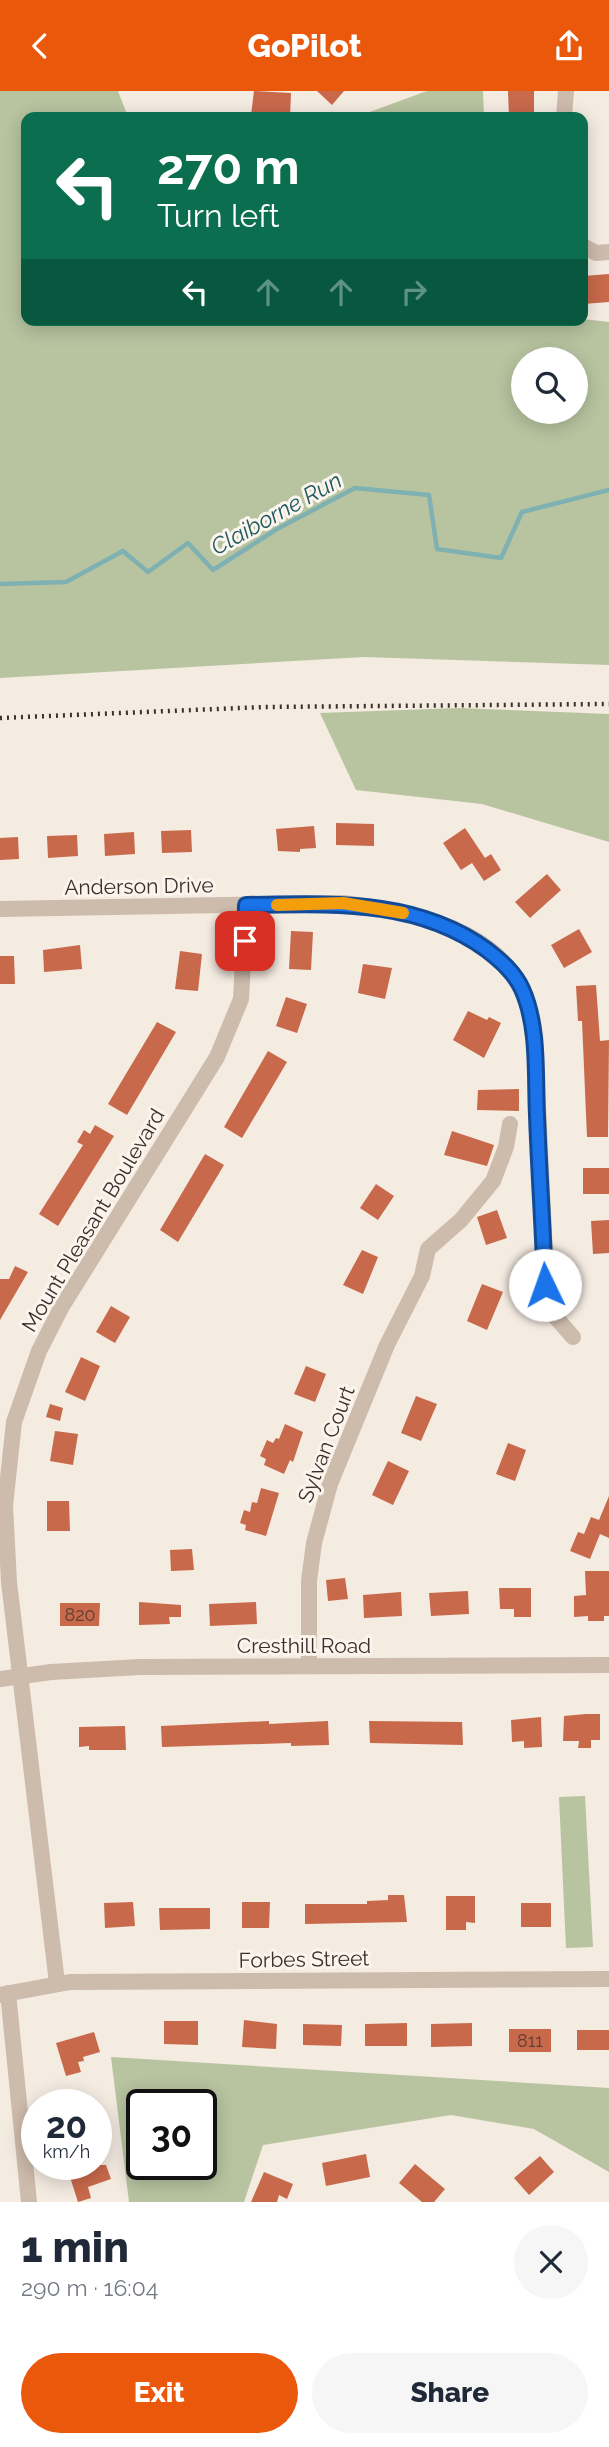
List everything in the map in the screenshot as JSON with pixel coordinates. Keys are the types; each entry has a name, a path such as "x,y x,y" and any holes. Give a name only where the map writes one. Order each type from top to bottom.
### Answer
{"street":[{"path":"564,112 566,91"},
{"path":"588,249 596,253 609,252"},
{"name":"Anderson Drive","path":"0,909 343,903 417,916 463,933 509,968 526,1000 534,1044 547,1298 551,1312 573,1337"},
{"name":"Mount Pleasant Boulevard","path":"57,1983 5,1531 7,1419 61,1308 217,1057 231,1028 241,999 246,905"},
{"name":"Sylvan Court","path":"309,1666 309,1581 323,1506 387,1345 422,1276 428,1249 461,1220 493,1181 506,1147 510,1124"},
{"name":"Cresthill Road","path":"0,1679 20,1675 141,1667 609,1665"},
{"name":"Forbes Street","path":"4,1994 57,1983 609,1979"},
{"path":"4,1994 29,2202"}],"green space":[{"path":"0,91 118,91 126,112 21,112 21,326 588,326 588,320 609,322 609,665 364,657 0,678"},
{"path":"427,91 483,91 484,112 370,112"},
{"path":"458,708 609,714 609,842 482,804 356,790 320,713"},
{"path":"585,1796 593,1947 566,1948 559,1797"},
{"path":"111,2057 609,2088 609,2172 534,2129 451,2115 263,2145 244,2202 129,2202 126,2180 217,2180 217,2089 126,2089 126,2178"}],"building":[{"path":"254,91 291,93 290,112 251,112"},
{"path":"317,91 344,91 332,105"},
{"path":"508,91 534,91 534,112 509,112"},
{"path":"609,274 609,302 588,304 588,276"},
{"path":"336,823 374,824 374,846 336,845"},
{"path":"314,826 316,848 300,849 300,852 278,851 276,829"},
{"path":"465,828 485,858 491,854 501,870 484,881 472,863 461,870 443,843"},
{"path":"191,830 192,852 162,853 161,831"},
{"path":"134,832 135,854 105,856 104,834"},
{"path":"77,835 78,856 48,858 47,836"},
{"path":"18,837 19,859 0,860 0,838"},
{"path":"547,874 561,890 530,918 515,902"},
{"path":"579,929 592,952 564,968 551,945"},
{"path":"291,931 313,932 311,970 289,969"},
{"path":"80,945 82,969 44,972 43,950"},
{"path":"180,951 202,954 198,991 175,989"},
{"path":"0,956 14,956 15,984 0,984"},
{"path":"363,964 392,968 385,999 358,993"},
{"path":"596,985 600,1041 609,1040 608,1137 587,1137 582,1021 578,1021 576,986"},
{"path":"286,997 307,1004 297,1033 276,1026"},
{"path":"468,1011 501,1023 484,1058 453,1040"},
{"path":"157,1022 176,1032 127,1115 108,1104"},
{"path":"268,1051 287,1062 242,1138 224,1127"},
{"path":"519,1089 519,1111 477,1110 478,1090"},
{"path":"95,1125 114,1136 58,1226 39,1214 83,1145 77,1142 84,1130 90,1134"},
{"path":"452,1131 494,1145 487,1166 444,1155"},
{"path":"205,1154 224,1165 178,1242 160,1230"},
{"path":"583,1168 609,1168 609,1194 583,1194"},
{"path":"376,1184 394,1196 378,1220 360,1208"},
{"path":"497,1210 507,1238 486,1245 477,1217"},
{"path":"609,1220 609,1253 593,1254 591,1221"},
{"path":"362,1250 378,1257 363,1294 343,1285"},
{"path":"15,1266 28,1272 0,1320 0,1279 9,1279"},
{"path":"482,1284 503,1292 487,1330 467,1321"},
{"path":"111,1306 130,1317 115,1343 96,1332"},
{"path":"81,1357 100,1366 85,1401 65,1392"},
{"path":"306,1366 326,1374 315,1402 294,1394"},
{"path":"416,1396 437,1404 421,1441 401,1433"},
{"path":"50,1404 63,1408 60,1421 46,1417"},
{"path":"285,1424 303,1432 293,1462 290,1460 284,1474 264,1465 266,1459 260,1456 267,1440 273,1443 276,1438 279,1439"},
{"path":"55,1431 78,1434 73,1465 50,1461"},
{"path":"508,1443 526,1450 515,1481 496,1474"},
{"path":"388,1461 409,1471 393,1505 372,1495"},
{"path":"261,1488 279,1493 266,1536 245,1530 246,1525 240,1523 244,1510 250,1512 252,1502 257,1503"},
{"path":"609,1496 609,1538 600,1534 590,1559 570,1551 578,1532 584,1534 591,1517 599,1520"},
{"path":"47,1501 69,1501 70,1531 47,1531"},
{"path":"192,1549 194,1570 171,1571 170,1550"},
{"path":"585,1571 609,1571 609,1616 604,1616 604,1621 588,1621 588,1616 574,1617 574,1596 586,1595"},
{"path":"345,1578 348,1599 328,1601 326,1580"},
{"path":"499,1588 531,1588 531,1617 514,1617 514,1609 500,1609"},
{"path":"468,1591 469,1614 431,1616 429,1593"},
{"path":"401,1592 402,1616 364,1618 363,1595"},
{"path":"139,1602 181,1605 181,1617 169,1617 170,1624 139,1625"},
{"path":"256,1602 257,1624 210,1626 209,1604"},
{"path":"60,1603 100,1603 99,1626 60,1626"},
{"path":"600,1714 600,1740 591,1740 591,1748 578,1748 579,1741 563,1741 564,1716"},
{"path":"541,1717 542,1747 524,1748 524,1741 512,1742 511,1720"},
{"path":"269,1721 269,1724 328,1721 329,1745 291,1746 291,1743 162,1747 161,1726"},
{"path":"369,1721 462,1722 463,1745 370,1743"},
{"path":"125,1726 126,1750 89,1750 89,1746 79,1747 79,1727"},
{"path":"388,1895 404,1895 407,1922 305,1924 305,1904 367,1904 367,1901 388,1900"},
{"path":"446,1896 475,1896 475,1923 466,1922 466,1930 446,1930"},
{"path":"133,1902 135,1926 105,1928 104,1903"},
{"path":"242,1902 270,1902 269,1928 242,1928"},
{"path":"521,1903 551,1903 551,1927 521,1927"},
{"path":"159,1908 210,1908 210,1929 160,1930"},
{"path":"244,2020 277,2024 276,2049 242,2047"},
{"path":"164,2021 198,2021 198,2045 164,2044"},
{"path":"407,2023 407,2046 365,2046 365,2024"},
{"path":"472,2023 472,2046 431,2047 431,2024"},
{"path":"303,2024 342,2025 341,2046 303,2045"},
{"path":"509,2029 551,2029 551,2052 509,2052"},
{"path":"577,2030 609,2030 609,2050 577,2050"},
{"path":"94,2032 100,2052 83,2057 84,2061 78,2062 81,2072 66,2076 56,2043"},
{"path":"366,2154 370,2177 326,2186 322,2163"},
{"path":"540,2156 554,2172 529,2195 514,2178"},
{"path":"415,2164 445,2189 434,2202 422,2202 399,2183"},
{"path":"264,2172 293,2184 287,2199 279,2195 277,2202 251,2202"},
{"path":"71,2180 108,2180 88,2187 91,2198 78,2202"}],"waterway":[{"name":"Claiborne Run","path":"0,584 66,582 123,551 148,572 188,543 213,570 277,529 355,488 429,495 437,549 501,558 522,512 609,490"}],"railway":[{"path":"0,718 264,707 609,704"}],"slow traffic":[{"path":"277,905 343,903 403,913"}],"route":[{"path":"245,941 246,905 343,903 379,908 438,922 463,933 509,968 521,986 526,1000 534,1044 545,1285"}]}
